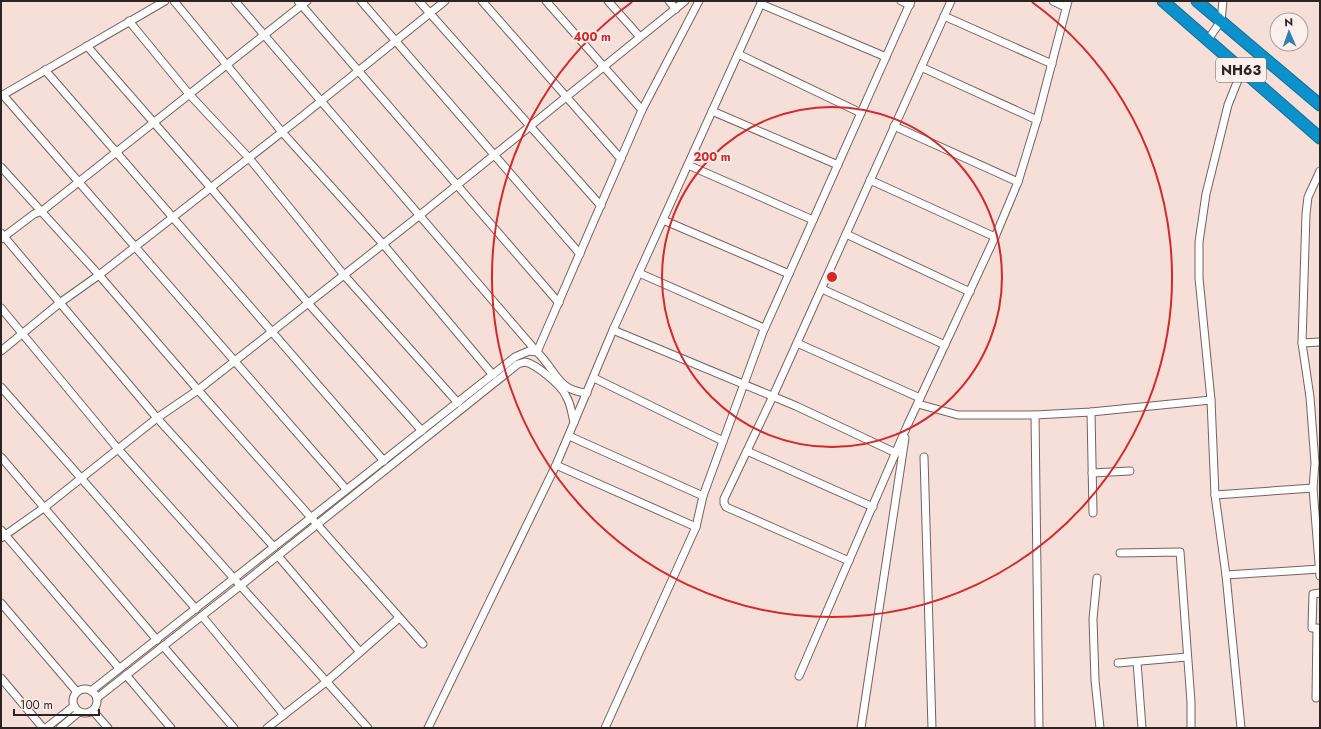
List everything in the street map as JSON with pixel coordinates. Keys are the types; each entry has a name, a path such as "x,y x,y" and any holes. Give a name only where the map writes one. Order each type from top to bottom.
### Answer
{"highway":[{"name":"NH63","path":"1163,1 1207,41 1320,138"},
{"name":"NH63","path":"1197,1 1320,105"}],"street":[{"path":"165,1 2,95 80,181 135,247 346,489"},
{"path":"174,1 282,132 383,244 493,375"},
{"path":"235,1 420,215 537,352 564,386 573,392 587,393"},
{"path":"361,1 493,156 580,254"},
{"path":"419,1 601,206"},
{"path":"1,351 61,302 99,275 211,188 445,1"},
{"path":"482,1 621,158"},
{"path":"546,1 642,110"},
{"path":"608,1 640,37"},
{"path":"669,1 676,9"},
{"path":"119,668 2,534 45,507 157,418 198,390 457,186 685,1"},
{"path":"537,352 642,110 699,1"},
{"path":"605,728 696,526 702,496 764,328 910,3 901,1"},
{"path":"849,561 726,507 724,499 774,396 950,1"},
{"path":"799,676 908,424 995,237 1018,182 1037,120 1067,4 1053,1"},
{"path":"1207,41 1221,21 1223,1"},
{"path":"274,548 157,418 61,302 2,236 34,214 42,211 227,64 302,2 358,71 559,303"},
{"path":"428,728 556,465 613,330 761,2 886,57"},
{"path":"944,16 1052,64"},
{"path":"129,21 189,94 249,158 344,275 458,403"},
{"path":"87,46 152,123 211,188 308,303 422,431"},
{"path":"738,54 861,113"},
{"path":"921,67 1037,120"},
{"path":"45,70 117,151 384,460"},
{"path":"1241,728 1226,575 1215,495 1211,400 1199,278 1199,242 1206,194 1226,112 1242,70"},
{"path":"712,111 838,165"},
{"path":"894,126 1018,182"},
{"path":"688,165 813,220"},
{"path":"1,166 99,275 316,525 423,644"},
{"path":"1320,171 1308,197 1306,214 1302,343 1317,463 1313,488 1320,576"},
{"path":"870,180 995,237"},
{"path":"663,220 789,274"},
{"path":"846,234 970,292"},
{"path":"639,273 764,328"},
{"path":"822,288 945,345"},
{"path":"1,308 118,449 368,728"},
{"path":"613,330 774,396 896,453"},
{"path":"1302,343 1320,342"},
{"path":"798,343 919,401 958,415 1091,412 1211,400"},
{"path":"91,691 274,548 346,489 519,355 529,351 537,352"},
{"path":"97,698 522,363 528,363 534,366 561,388 568,399 574,423"},
{"path":"594,378 723,441"},
{"path":"1,386 196,609"},
{"path":"1091,412 1093,513"},
{"path":"1035,414 1038,728"},
{"path":"861,728 900,465 908,424"},
{"path":"569,436 702,496"},
{"path":"747,451 872,508"},
{"path":"1,457 45,507 156,640"},
{"path":"924,457 932,728"},
{"path":"556,465 696,526"},
{"path":"1092,473 1130,471"},
{"path":"1215,495 1313,488"},
{"path":"1120,552 1180,552 1191,702 1191,728"},
{"path":"278,556 360,652"},
{"path":"1226,575 1320,569"},
{"path":"1097,578 1093,619 1095,680 1100,728"},
{"path":"1316,698 1316,628 1312,628 1313,594 1320,593"},
{"path":"1,603 77,692"},
{"path":"202,616 284,715"},
{"path":"268,728 326,682 399,618"},
{"path":"163,646 234,728"},
{"path":"1118,663 1187,657"},
{"path":"1137,662 1142,728"},
{"path":"126,675 171,728"},
{"path":"1,678 44,728 74,706"},
{"path":"85,689 91,691 97,698 97,704 93,711 85,714 79,712 74,706 73,699 77,692 85,689"},
{"path":"93,711 108,728"},
{"path":"60,728 79,712"}]}
